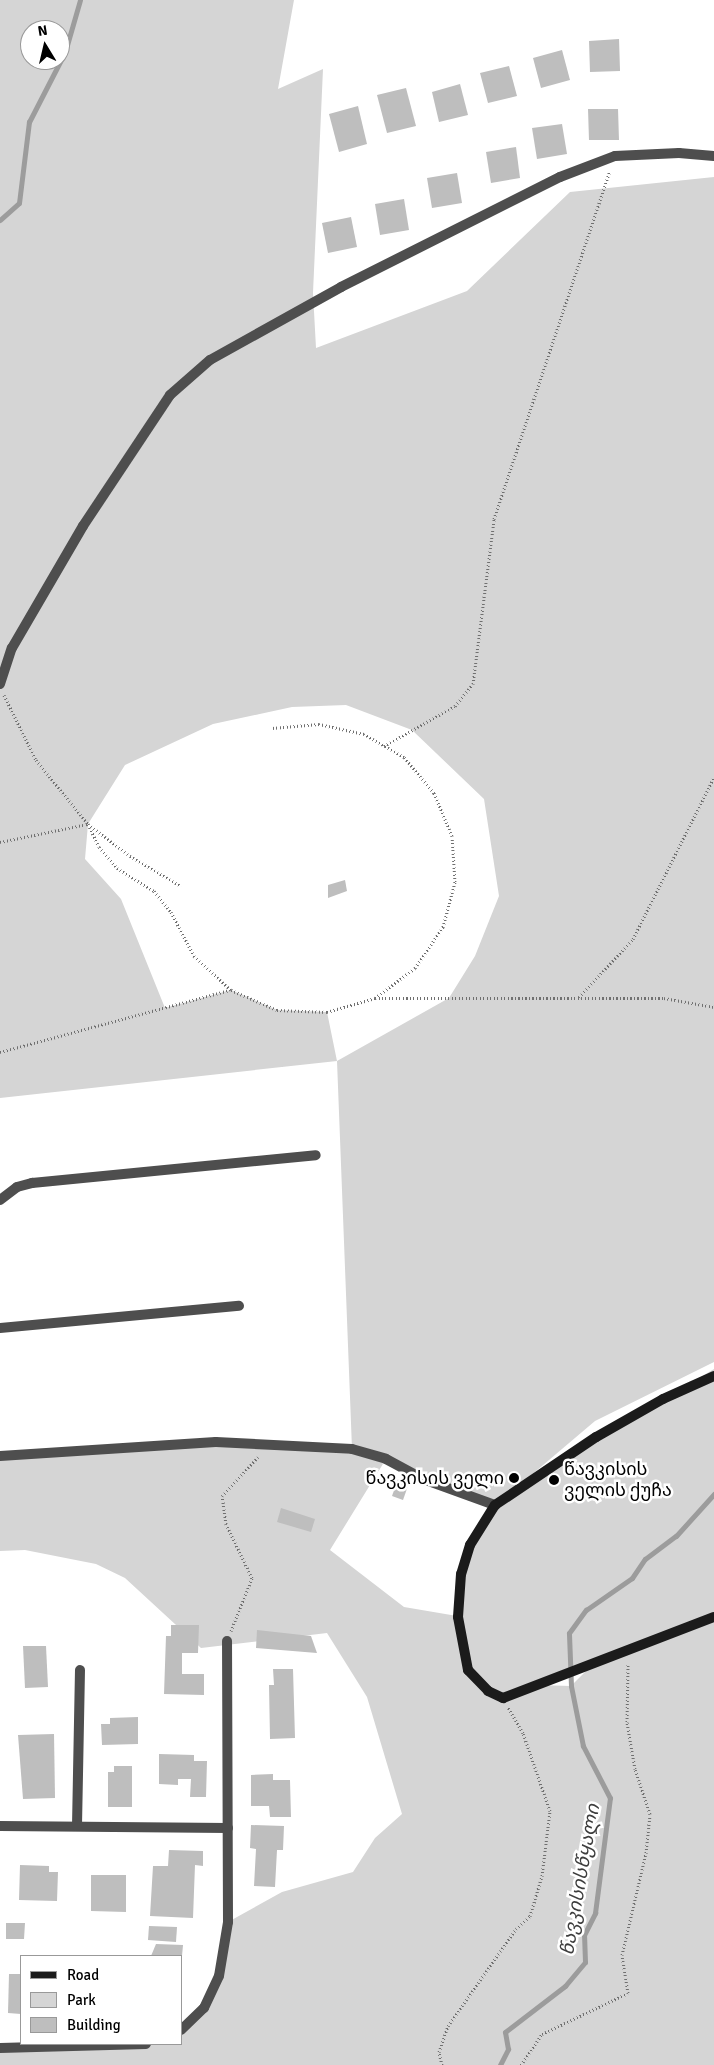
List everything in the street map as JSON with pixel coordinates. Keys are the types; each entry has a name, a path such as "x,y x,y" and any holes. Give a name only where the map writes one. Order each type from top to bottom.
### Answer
{"main road":[{"path":"714,1376 663,1399 596,1437 495,1505 470,1545 461,1574 458,1617 468,1670 488,1691 503,1698 599,1658 629,1650 714,1617"}],"street":[{"path":"0,685 12,648 83,526 170,395 210,360 376,269 560,177 615,156 679,153 714,156"},
{"path":"0,1188 316,1154"},
{"path":"0,1200 17,1187"},
{"path":"0,1328 239,1306"},
{"path":"0,1456 216,1442 352,1449 386,1458 423,1479 495,1505"},
{"path":"182,2029 204,2008 219,1976 228,1922 227,1641"},
{"path":"77,1826 80,1670"},
{"path":"0,1826 228,1828"},
{"path":"0,2048 110,2045"}],"path":[{"path":"384,746 455,706 473,684 494,520 615,156"},
{"path":"0,685 36,760 88,824 99,847 117,868 154,891 171,912 194,956 231,990 277,1010 327,1012 375,998 664,998 714,1007"},
{"path":"272,728 319,724 364,734 404,757 434,793 452,836 455,882 443,927 415,968 375,998"},
{"path":"579,997 633,939 714,777"},
{"path":"0,842 88,824 130,856 181,886"},
{"path":"0,1052 231,990"},
{"path":"227,1641 252,1578 226,1524 222,1496 270,1445"},
{"path":"521,2065 542,2034 628,1993 622,1955 646,1853 650,1814 635,1769 627,1722 629,1650"},
{"path":"442,2065 439,2052 448,2026 516,1929 530,1916 549,1841 550,1812 535,1766 503,1698"}],"green space":[{"path":"0,0 294,0 278,89 323,69 313,293 316,348 467,291 570,192 714,177 714,1362 595,1421 516,1488 714,1369 714,2065 0,2065 0,2048 182,2045 182,2029 204,2008 219,1976 228,1922 282,1892 353,1872 375,1838 402,1814 367,1697 327,1633 201,1648 125,1578 96,1564 25,1550 0,1551 0,1456 216,1442 352,1449 337,1061 0,1098","holes":["346,705 412,730 484,799 499,896 475,956 449,998 337,1061 327,1012 277,1010 231,990 165,1008 121,899 85,859 88,824 125,765 213,724 292,707","386,1459 495,1505 461,1574 457,1616 404,1607 330,1550","597,1660 571,1686 536,1685"]}],"building":[{"path":"619,39 620,71 590,72 589,41"},
{"path":"562,50 570,80 541,88 533,58"},
{"path":"509,66 517,96 488,103 480,73"},
{"path":"460,84 468,115 439,122 432,92"},
{"path":"406,88 416,126 387,133 377,95"},
{"path":"358,106 367,144 339,152 329,114"},
{"path":"588,109 618,109 619,140 589,140"},
{"path":"562,124 567,154 537,159 532,128"},
{"path":"516,147 520,178 491,183 486,152"},
{"path":"457,173 462,203 432,208 427,178"},
{"path":"404,199 409,230 380,235 375,204"},
{"path":"351,217 357,247 328,253 322,223"},
{"path":"345,880 347,891 328,898 328,885"},
{"path":"398,1479 409,1483 403,1500 392,1496"},
{"path":"281,1508 315,1519 311,1532 277,1522"},
{"path":"171,1625 199,1625 198,1653 182,1653 182,1674 204,1674 204,1695 164,1694 166,1636 171,1636"},
{"path":"257,1630 311,1636 317,1653 256,1648"},
{"path":"23,1646 46,1646 48,1687 25,1688"},
{"path":"273,1669 293,1669 295,1738 270,1739 269,1685 274,1685"},
{"path":"138,1717 138,1744 102,1745 101,1724 110,1724 110,1718"},
{"path":"54,1734 55,1798 23,1799 18,1735"},
{"path":"159,1754 194,1755 194,1761 207,1761 206,1797 190,1797 191,1779 178,1779 178,1785 159,1784"},
{"path":"114,1766 132,1766 132,1807 108,1807 108,1772 114,1772"},
{"path":"273,1774 273,1780 290,1780 291,1817 270,1817 269,1806 251,1806 251,1775"},
{"path":"251,1825 284,1826 283,1850 277,1850 275,1887 254,1886 256,1849 250,1848"},
{"path":"169,1850 203,1851 203,1866 195,1865 193,1918 150,1916 153,1866 168,1866"},
{"path":"20,1865 49,1866 49,1872 58,1872 57,1901 19,1900"},
{"path":"91,1875 126,1875 126,1912 91,1911"},
{"path":"6,1923 25,1923 24,1939 6,1939"},
{"path":"149,1926 177,1927 176,1942 148,1940"},
{"path":"156,1944 183,1945 182,1956 151,1955"},
{"path":"9,1974 20,1974 20,2014 8,2013"}],"waterway":[{"path":"0,220 19,203 29,122 65,52 80,0"},
{"name":"წავკისისწყალი","path":"500,2065 508,2049 505,2032 565,1986 585,1962 584,1935 595,1913 610,1798 583,1746 571,1686 569,1633 586,1610 632,1578 645,1559 676,1536 714,1494"}],"place":[{"name":"წავკისის ველი","path":"514,1478"},
{"name":"წავკისის ველის ქუჩა","path":"554,1480"}]}
